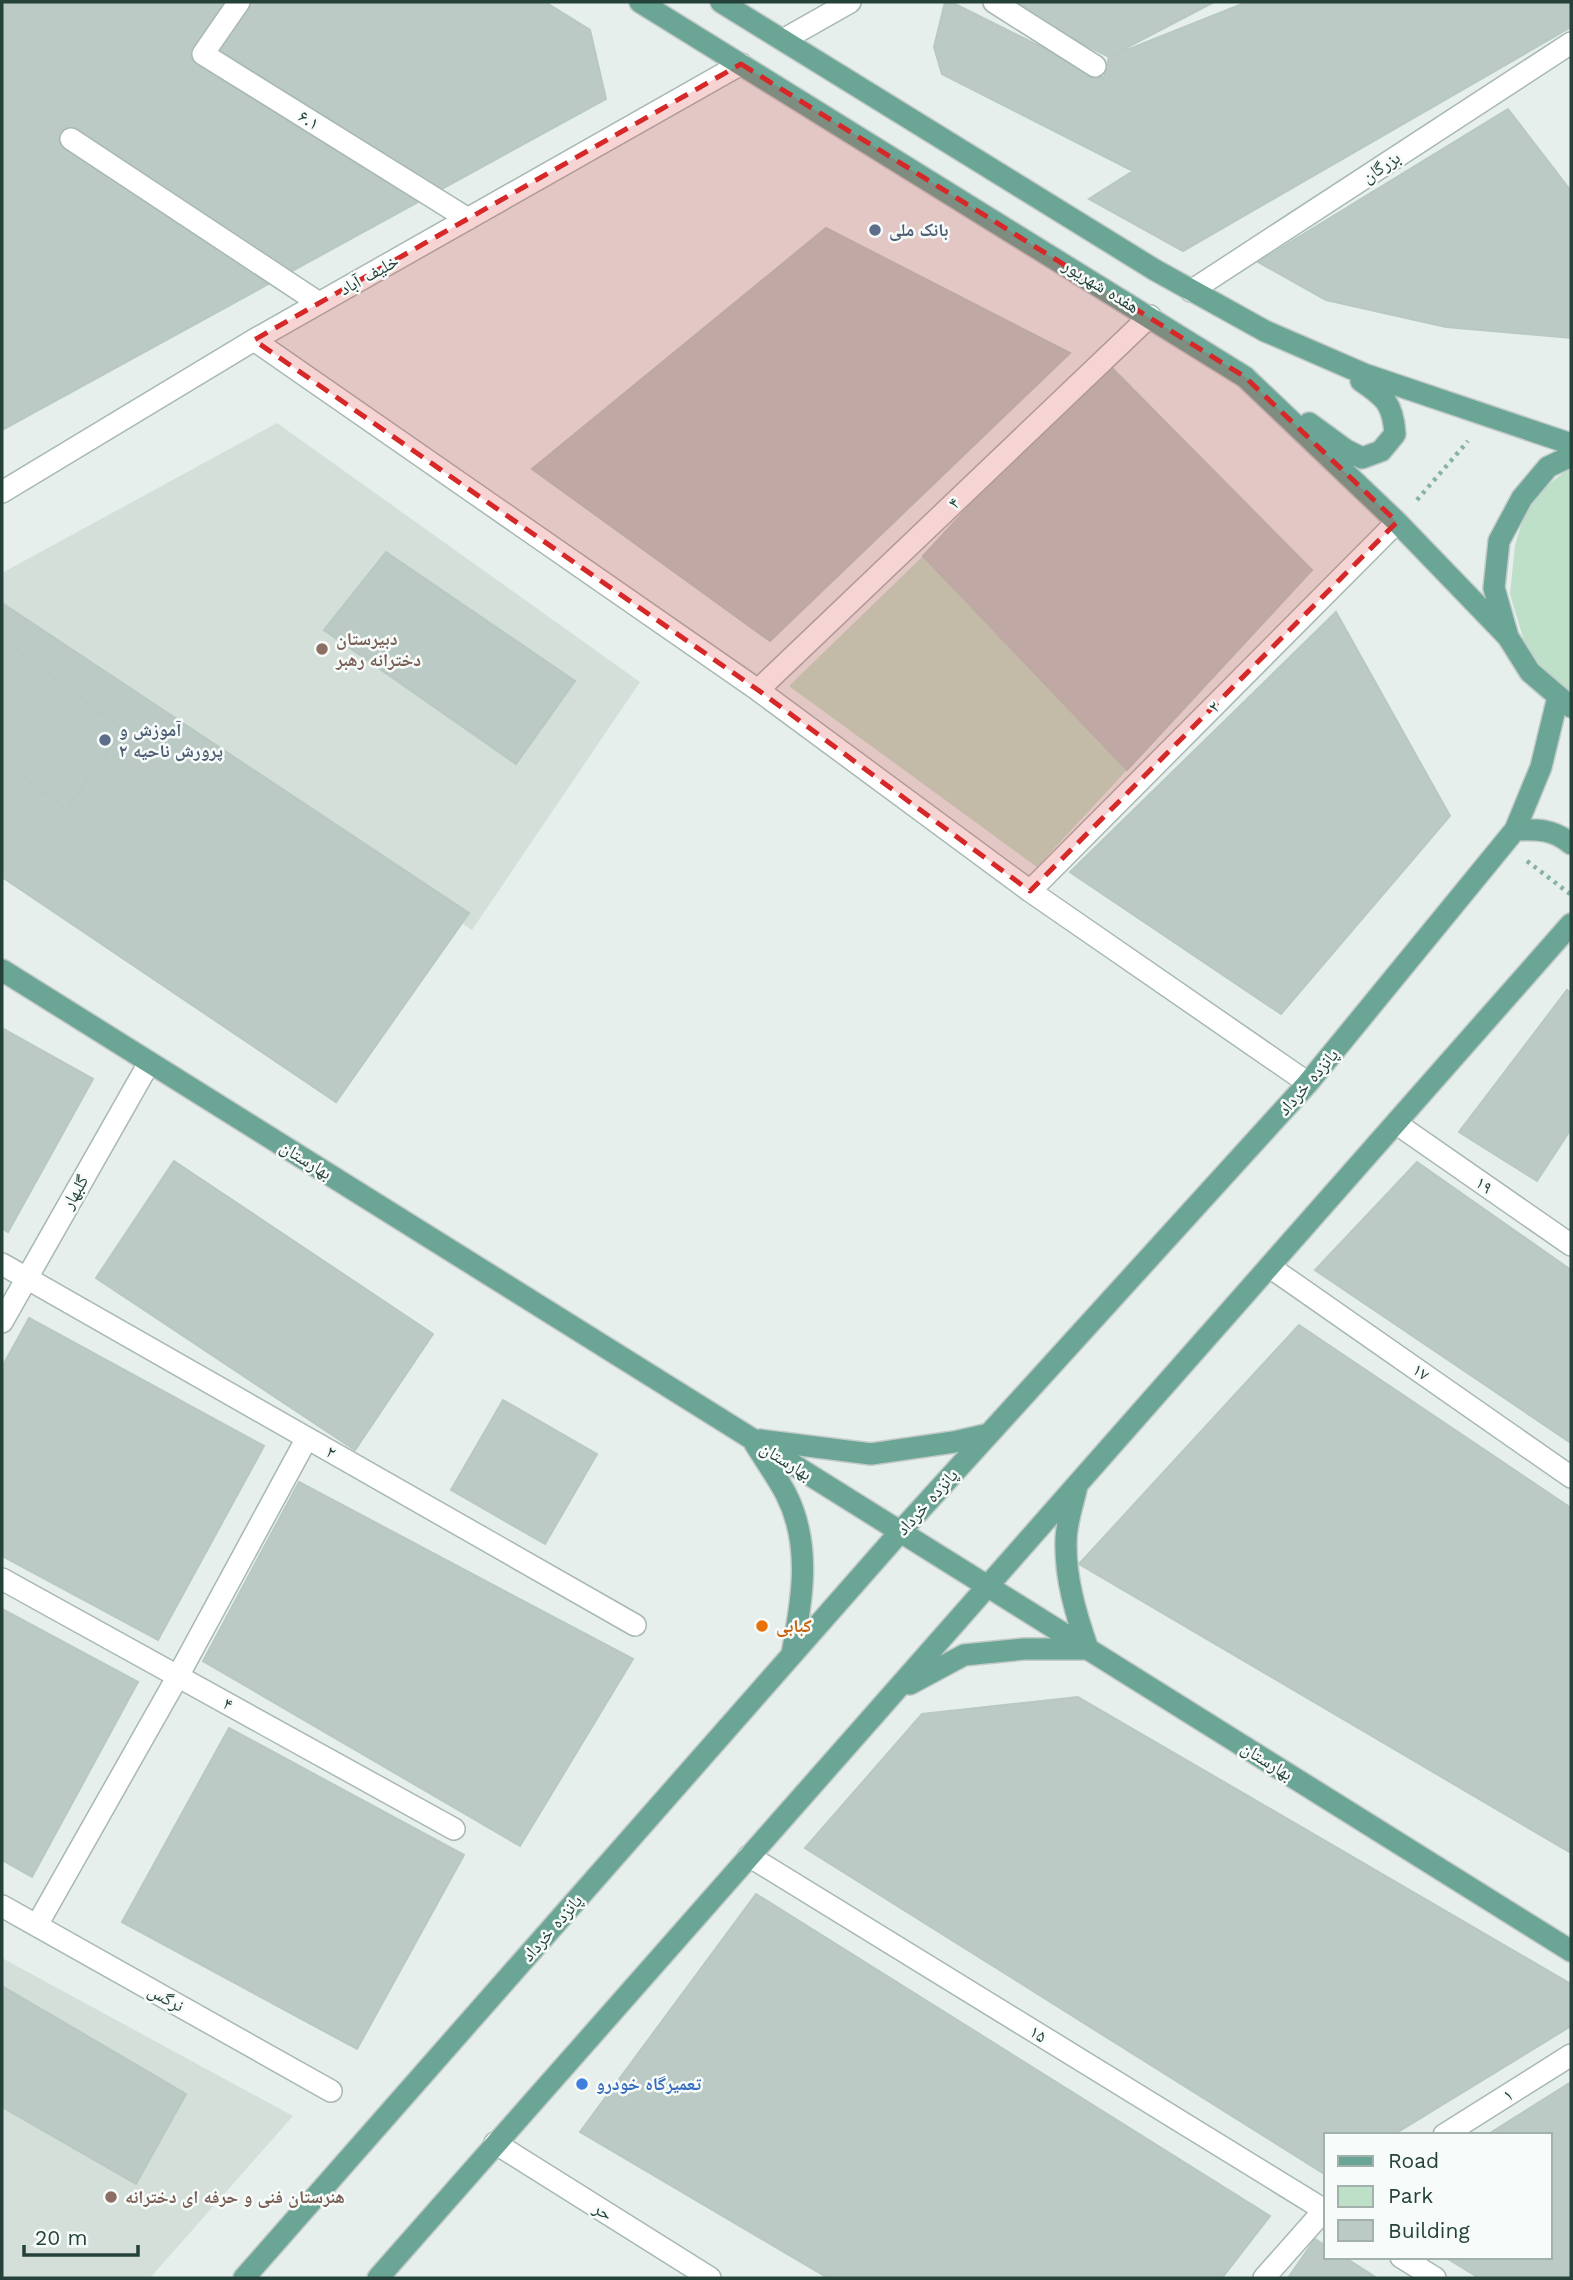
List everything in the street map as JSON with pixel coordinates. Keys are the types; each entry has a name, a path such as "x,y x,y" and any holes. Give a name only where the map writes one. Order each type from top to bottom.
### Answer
{"main road":[{"name":"هفده شهریور","path":"640,2 1245,377 1397,522 1508,637"},
{"path":"721,2 1191,290 1265,331 1364,374 1571,444"},
{"path":"1245,377 1346,450 1362,458 1381,451 1395,434 1394,414 1382,395 1326,357"},
{"path":"1564,702 1530,672 1508,637 1494,588 1499,541 1522,498 1548,467 1571,456"},
{"name":"پانزده خرداد","path":"244,2278 900,1532 1308,1083 1509,837 1541,766 1564,702"},
{"path":"1509,837 1539,829 1562,836 1571,844"},
{"path":"378,2278 1571,924"},
{"name":"بهارستان","path":"2,970 1571,1951"},
{"path":"752,1439 871,1454 954,1443 989,1434"},
{"path":"752,1439 786,1494 800,1527 804,1560 792,1655"},
{"path":"890,1697 927,1673 964,1655 1024,1649 1088,1649 1075,1606 1066,1539 1077,1485"}],"street":[{"name":"۶.۱","path":"239,2 203,54 468,219"},
{"path":"783,40 850,2"},
{"path":"994,2 1095,66"},
{"name":"بزرگان","path":"1191,290 1571,43"},
{"name":"خلیف آباد","path":"2,492 254,340 741,64"},
{"path":"71,139 319,303"},
{"name":"۴","path":"758,690 1150,316"},
{"path":"254,340 758,690 1030,891 1308,1083"},
{"name":"۲","path":"1030,891 1397,522"},
{"name":"گلبهار","path":"2,1322 149,1063"},
{"name":"۱۹","path":"1397,1124 1571,1245"},
{"path":"2,1264 27,1278"},
{"name":"۱۷","path":"1270,1267 1571,1477"},
{"name":"۲","path":"27,1278 635,1625"},
{"path":"37,1925 178,1676 307,1438"},
{"name":"۴","path":"2,1579 454,1829"},
{"name":"۱۵","path":"749,1856 1324,2209"},
{"name":"نرگس","path":"2,1906 331,2091"},
{"name":"۱","path":"1447,2133 1571,2055"},
{"name":"حر","path":"495,2143 710,2278"},
{"path":"1264,2278 1324,2212"},
{"path":"1404,2259 1435,2278"}],"path":[{"path":"1397,522 1489,416"},
{"path":"1509,837 1571,895"}],"highlighted area":[{"path":"741,64 1245,377 1397,522 1030,891 758,690 254,340"}],"shaded area":[{"name":"دبیرستان دخترانه رهبر","path":"277,423 640,682 472,930 2,616 2,573"},
{"name":"هنرستان فنی و حرفه ای دخترانه","path":"2,1958 293,2116 150,2278 2,2278"}],"green space":[{"path":"1571,467 1571,695 1541,667 1524,641 1510,594 1515,545 1524,516 1545,487"},
{"path":"923,556 1127,770 1037,867 789,686"}],"building":[{"path":"2,2 545,2 590,30 606,99 2,430"},
{"path":"945,2 951,2 1104,78 1109,57 1247,2 1571,2 1571,27 1183,251 1089,199 1133,171 942,74 934,47"},
{"path":"1000,2 1214,2 1109,57"},
{"path":"1508,109 1571,191 1571,338 1446,327 1326,300 1258,262"},
{"path":"826,228 1070,353 770,641 532,469"},
{"path":"1104,360 1312,570 1127,770 923,556"},
{"path":"386,552 575,681 516,764 324,630"},
{"name":"آموزش و پرورش ناحیه ۲","path":"2,603 469,913 336,1102 2,877"},
{"path":"1336,612 1450,816 1281,1014 1070,872"},
{"path":"2,638 123,730 66,810 2,759"},
{"path":"1567,990 1571,993 1571,1129 1537,1181 1459,1132"},
{"path":"2,1028 93,1079 8,1232 2,1228"},
{"path":"174,1161 433,1334 355,1450 96,1278"},
{"path":"1417,1162 1571,1270 1571,1443 1315,1270"},
{"path":"29,1318 264,1446 158,1640 2,1556 2,1367"},
{"path":"1299,1325 1571,1508 1571,1853 1079,1564"},
{"path":"503,1400 597,1454 545,1544 451,1490"},
{"path":"299,1482 633,1659 520,1846 203,1661"},
{"path":"2,1609 138,1682 32,1877 2,1860"},
{"path":"1078,1697 1571,1984 1571,2026 1396,2133 1324,2133 1324,2174 805,1848 922,1714"},
{"path":"229,1728 464,1855 357,2049 122,1922"},
{"path":"756,1894 1270,2216 1222,2278 828,2278 580,2132"},
{"path":"2,1986 186,2094 136,2184 2,2107"},
{"path":"1571,2082 1571,2278 1479,2278 1448,2259 1552,2259 1552,2133 1490,2133"},
{"path":"1315,2239 1324,2245 1324,2259 1347,2259 1377,2278 1288,2278"}],"place":[{"name":"بانک ملی","path":"875,230"},
{"name":"دبیرستان دخترانه رهبر","path":"322,649"},
{"name":"آموزش و پرورش ناحیه ۲","path":"105,740"},
{"name":"کبابی","path":"762,1626"},
{"name":"تعمیرگاه خودرو","path":"582,2084"},
{"name":"هنرستان فنی و حرفه ای دخترانه","path":"111,2197"}]}
